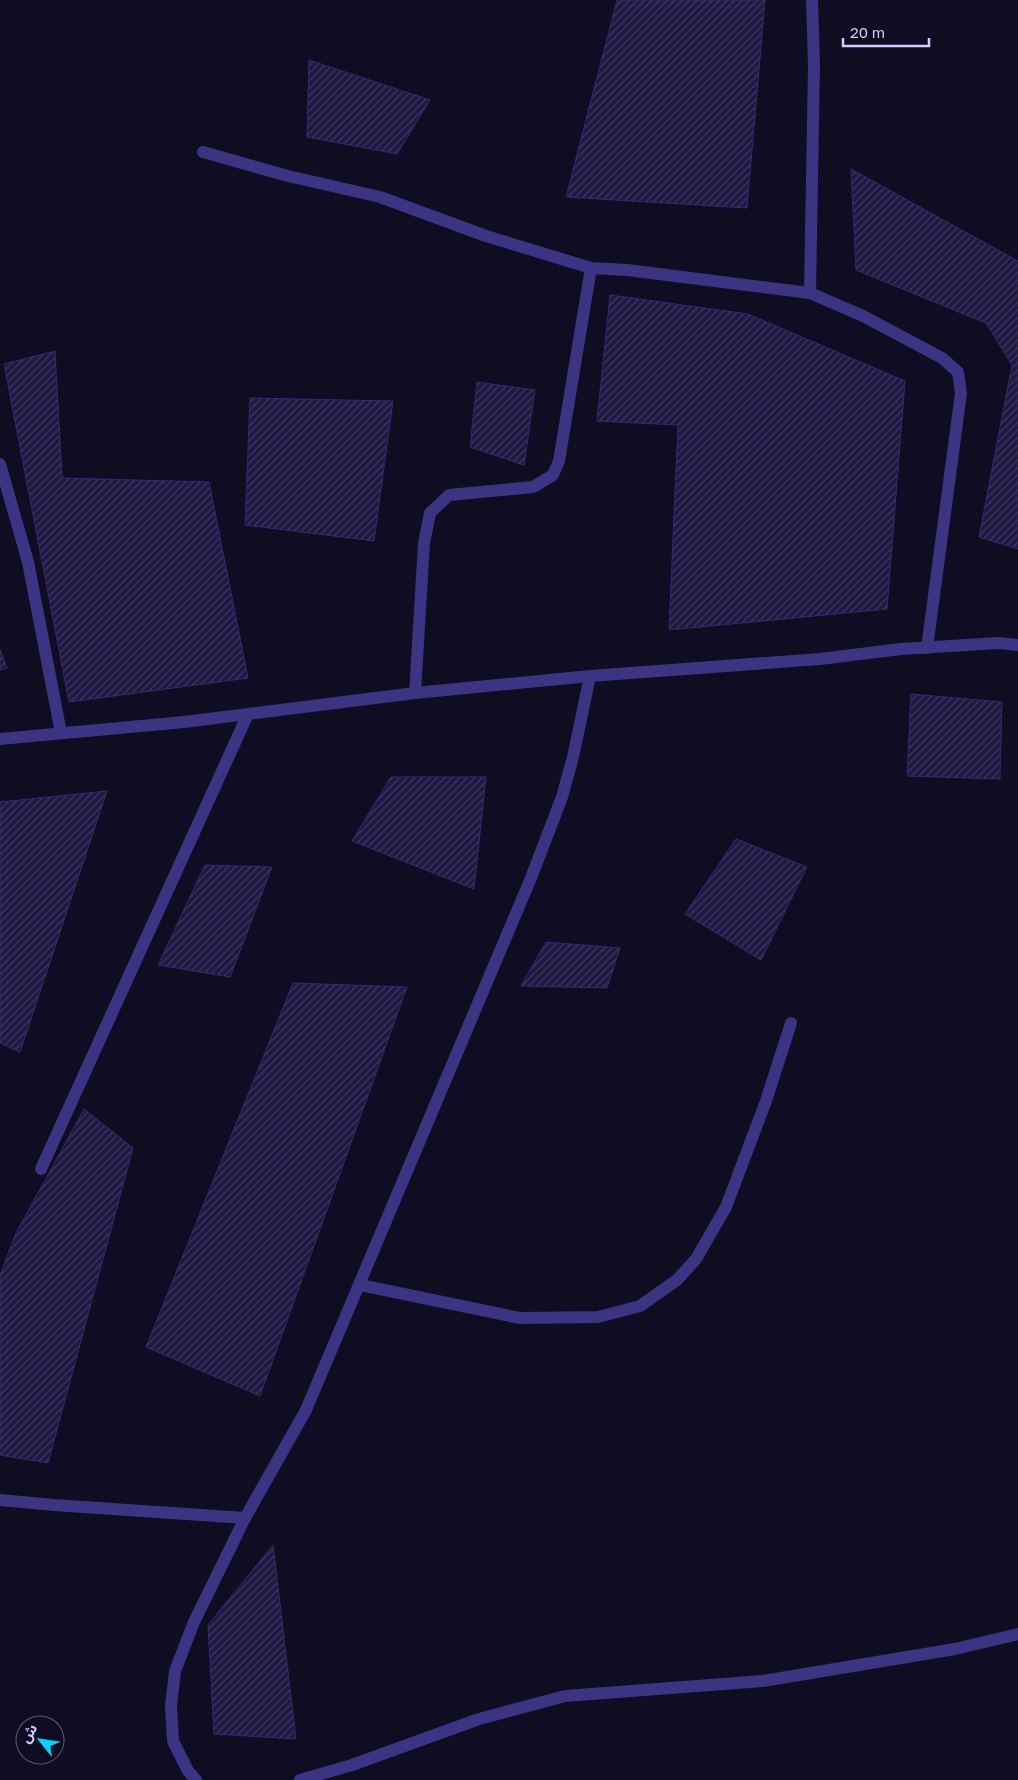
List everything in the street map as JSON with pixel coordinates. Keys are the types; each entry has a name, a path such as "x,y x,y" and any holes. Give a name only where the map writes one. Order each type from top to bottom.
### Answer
{"street":[{"path":"810,294 814,65 812,0"},
{"path":"203,152 288,176 380,197 486,236 591,268 627,270 810,294 872,320 942,358 958,372 961,393 927,648"},
{"path":"415,693 424,543 430,513 449,495 533,487 553,475 559,461 591,268"},
{"path":"0,464 28,562 61,733"},
{"path":"0,739 248,714 415,693 590,676 820,659 901,649 999,643 1018,645"},
{"path":"196,1780 188,1771 173,1741 171,1706 175,1671 194,1622 245,1518 306,1410 531,878 562,797 573,757 590,676"},
{"path":"41,1169 248,714"},
{"path":"360,1285 520,1318 598,1317 640,1306 677,1280 696,1259 726,1207 766,1101 791,1024"},
{"path":"0,1500 245,1518"},
{"path":"300,1780 352,1765 479,1719 565,1696 763,1681 956,1649 1018,1634"}],"building":[{"path":"617,0 765,0 747,208 566,197"},
{"path":"309,60 430,100 397,154 307,137"},
{"path":"851,169 1018,261 1018,549 979,537 1012,365 986,323 856,270"},
{"path":"610,295 748,314 905,381 887,609 669,630 678,425 597,421"},
{"path":"55,351 62,478 209,482 248,678 69,702 4,364"},
{"path":"477,382 535,390 524,465 470,447"},
{"path":"250,398 393,401 374,541 245,525"},
{"path":"0,649 7,668 0,670"},
{"path":"911,694 1002,702 1000,779 907,776"},
{"path":"391,777 486,777 474,889 352,841"},
{"path":"107,791 20,1052 0,1043 0,802"},
{"path":"736,839 807,867 761,960 685,914"},
{"path":"205,865 272,867 230,977 158,965"},
{"path":"546,942 620,948 607,988 521,986"},
{"path":"293,983 407,987 260,1396 146,1347"},
{"path":"84,1109 133,1148 48,1463 0,1455 0,1275 16,1233"},
{"path":"273,1545 296,1739 214,1734 208,1625"}]}
